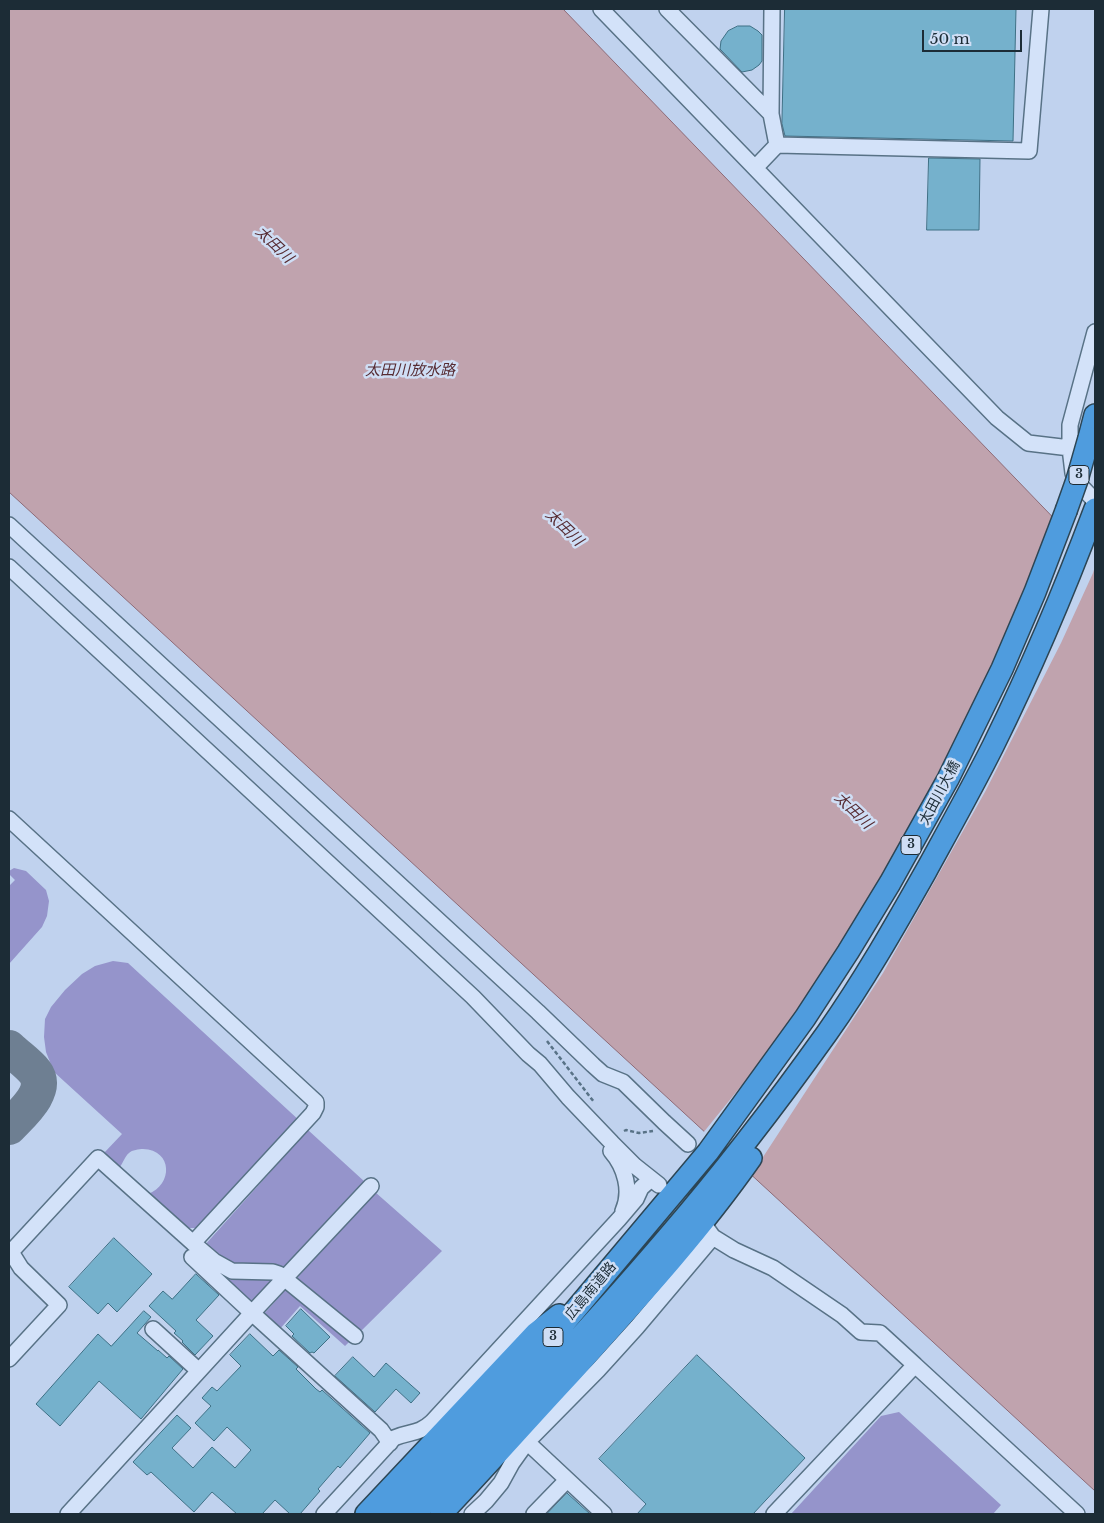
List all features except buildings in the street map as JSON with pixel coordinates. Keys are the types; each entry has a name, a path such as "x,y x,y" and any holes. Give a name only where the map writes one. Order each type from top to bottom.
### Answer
{"highway":[{"name":"3","path":"1092,447 1095,415"},
{"name":"太田川大橋","path":"708,1152 805,1018 848,952 890,883 948,779 1002,669 1035,592 1077,480 1092,447"},
{"name":"太田川大橋","path":"828,1031 909,901 966,799 1032,662 1095,509"},
{"name":"広島南道路","path":"415,1514 610,1304 669,1236 731,1173 785,1108 828,1031"},
{"name":"広島南道路","path":"390,1514 545,1346 708,1152"},
{"path":"441,1514 508,1443 661,1272 731,1173"},
{"path":"366,1514 536,1334 595,1286"}],"street":[{"path":"601,9 997,418 1028,443 1070,448 1092,447"},
{"path":"667,9 771,114"},
{"path":"772,9 771,114 777,145"},
{"path":"755,168 777,145 1029,151 1041,9"},
{"path":"1095,332 1070,425 1073,473 1077,482 1095,501"},
{"path":"9,525 538,1012 593,1065 603,1074 623,1082 688,1144"},
{"path":"9,567 474,997 528,1054 540,1064 568,1097 606,1136 655,1182 641,1188 636,1199 619,1219 425,1429 417,1433 394,1438 324,1514"},
{"path":"9,819 316,1102 314,1113 193,1250"},
{"path":"528,1054 534,1067 584,1128 608,1148 618,1160 624,1174 627,1192 625,1206 619,1219"},
{"path":"9,1359 59,1305 21,1268 10,1251 98,1158 193,1250 252,1313 381,1430 390,1443"},
{"path":"68,1514 371,1186"},
{"path":"472,1514 501,1483 527,1442 598,1370 637,1327 711,1234 734,1250 760,1260 773,1268 842,1315 861,1332 880,1333 1077,1514"},
{"path":"193,1250 232,1271 273,1272 285,1277 356,1336"},
{"path":"153,1328 199,1371"},
{"path":"774,1514 915,1365"},
{"path":"527,1442 604,1514"},
{"path":"534,1514 567,1480"}],"path":[{"path":"538,1012 542,1036 598,1108"},
{"path":"624,1131 645,1133 658,1128"}],"shaded area":[{"path":"14,868 26,871 46,890 49,901 47,916 42,927 9,964 9,886 15,880 9,874 9,871"},
{"path":"113,961 128,963 301,1122 200,1228 184,1228 148,1194 156,1190 165,1176 166,1168 160,1155 143,1149 134,1150 128,1154 120,1167 104,1153 122,1134 54,1072 46,1052 44,1037 45,1019 51,1007 82,974 95,966"},
{"path":"308,1130 365,1182 285,1269 277,1265 235,1266 204,1246"},
{"path":"375,1192 442,1251 360,1332 297,1278"},
{"path":"221,1274 230,1277 271,1277 276,1280 253,1305"},
{"path":"289,1286 351,1340 345,1346 300,1306 279,1330 263,1315"},
{"path":"899,1412 1001,1505 993,1514 791,1514 881,1416"}],"water":[{"name":"太田川放水路","path":"9,9 563,9 1095,561 1095,1491 9,492"}],"pier":[{"path":"1059,519 1095,557 1093,573 1061,643 985,792 883,973 750,1177 703,1133 801,1012 872,905 969,724"}],"taxiway":[{"path":"9,1048 35,1072 39,1087 32,1102 9,1127"}],"water label":[{"name":"太田川","path":"274,245"},
{"name":"太田川","path":"564,528"},
{"name":"太田川","path":"853,811"}]}
